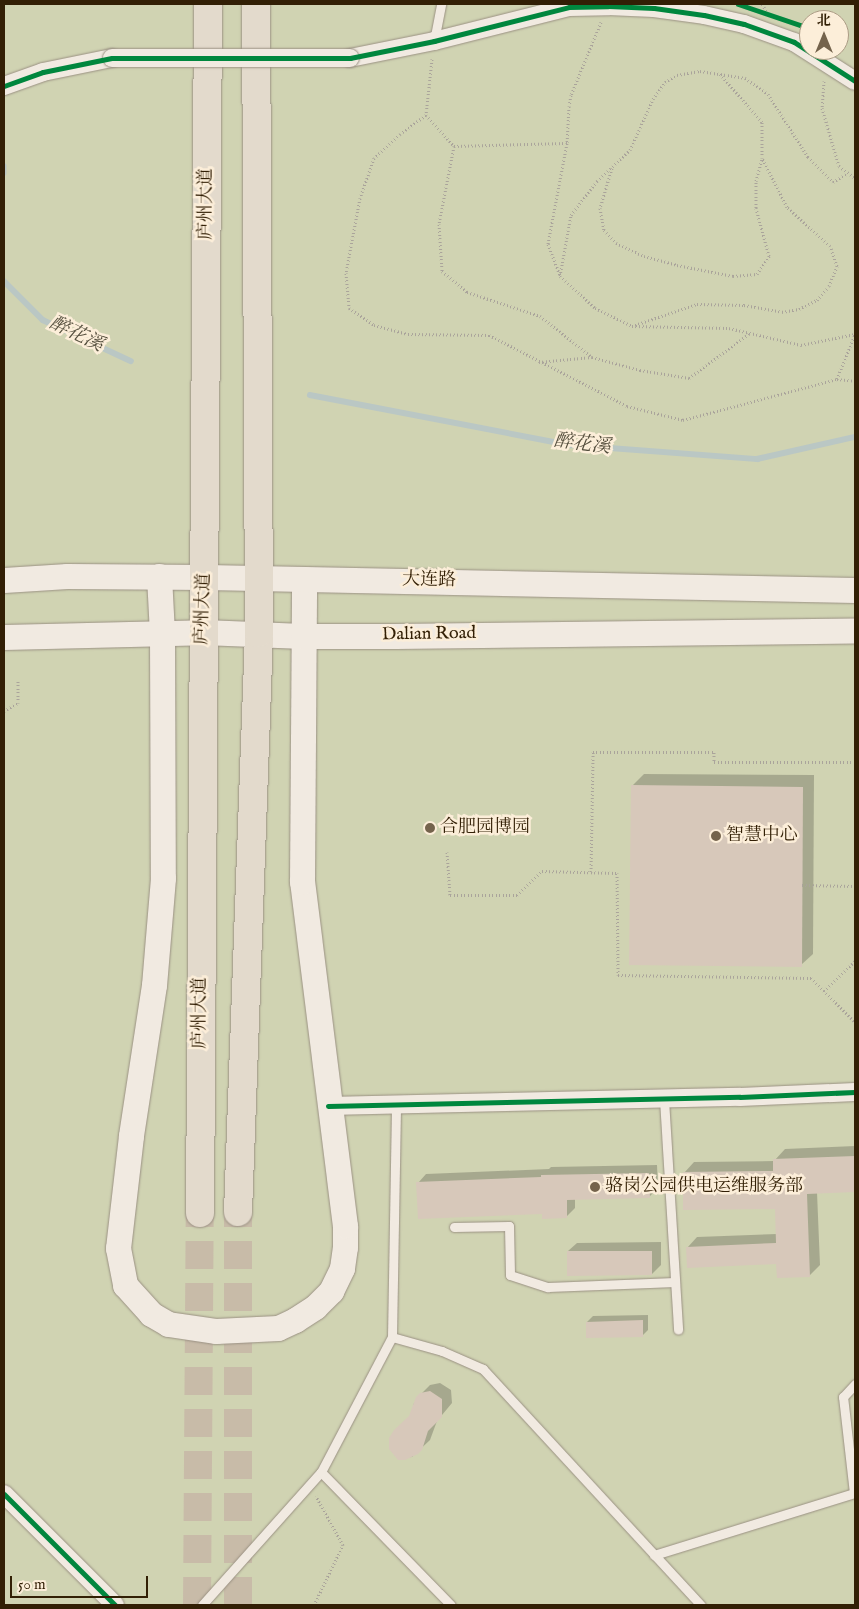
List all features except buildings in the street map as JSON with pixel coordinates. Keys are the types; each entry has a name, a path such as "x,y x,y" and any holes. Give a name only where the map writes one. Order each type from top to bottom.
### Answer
{"main road":[{"name":"庐州大道","path":"200,1213 203,632 206,577 208,4"},
{"path":"238,1212 260,633 256,4"},
{"name":"大连路","path":"4,580 67,576 159,576 855,590"},
{"path":"159,576 162,634 163,878 154,985 131,1136 118,1248 125,1285 151,1314 168,1324 216,1331 278,1328 315,1307 331,1291 342,1268 345,1247 345,1226 328,1106 302,882 304,578"},
{"name":"Dalian Road","path":"4,637 203,632 303,636 855,630"}],"street":[{"path":"4,86 43,72 112,58 350,58 434,41 569,7 608,6 654,8 704,15 744,24 794,42 855,81"},
{"path":"328,1106 664,1099 855,1092"},
{"path":"4,1494 115,1605"}],"lane":[{"path":"434,41 441,4"},
{"path":"664,1099 678,1330"},
{"path":"202,1605 321,1472 392,1337 396,1104"},
{"path":"454,1227 509,1226 510,1275 548,1287 675,1282"},
{"path":"392,1337 442,1351 483,1369 701,1605"},
{"path":"654,1555 854,1493 843,1397 855,1384"},
{"path":"321,1472 451,1605"}],"path":[{"path":"608,6 571,94 567,144 548,244 560,276 595,308 632,326 728,328 801,345 855,334 837,379"},
{"path":"761,7 776,15"},
{"path":"434,41 426,115 400,134 374,158 360,198 348,264 349,308 374,325 408,334 489,335 538,362 627,406 683,420 837,379 855,381"},
{"path":"825,63 822,108 839,166 855,178"},
{"path":"560,276 571,215 597,181 630,150 653,99 664,82 677,75 700,71 745,78 768,94 808,157 833,182 848,172"},
{"path":"612,167 600,208 604,230 616,243 644,256 676,265 744,277 757,274 769,256 756,208 756,181 762,158 762,122 720,74"},
{"path":"426,115 454,146 567,144"},
{"path":"454,146 439,224 442,271 467,292 540,316 592,357"},
{"path":"632,326 697,304 744,305 782,312 799,309 817,300 829,286 837,266 830,246 787,207 762,158"},
{"path":"538,362 592,357 640,370 689,378 750,333"},
{"path":"4,711 18,703 18,681"},
{"path":"591,872 593,752 714,752 714,762 855,762"},
{"path":"447,852 450,895 517,895 542,871 618,873 618,975 811,978 855,1022"},
{"path":"802,885 855,886"},
{"path":"824,991 855,961"},
{"path":"310,1484 343,1546 314,1605"}],"green space":[{"name":"合肥园博园","path":"4,4 855,4 855,1605 4,1605"}],"waterway":[{"name":"醉花溪","path":"4,166 4,173"},
{"name":"醉花溪","path":"4,281 43,320 131,361"},
{"name":"醉花溪","path":"310,395 570,445 757,459 855,437"}],"tunnel":[{"path":"238,1212 238,1605"},
{"path":"197,1605 200,1213"}],"cycle path":[{"path":"738,4 799,25"},
{"path":"4,86 43,72 112,58 350,58 434,41 569,7 608,6 654,8 704,15 744,24 794,42 855,81"},
{"path":"328,1106 740,1097 855,1092"},
{"path":"4,1494 115,1605"}],"place":[{"name":"合肥园博园","path":"430,828"},
{"name":"智慧中心","path":"716,836"},
{"name":"骆岗公园供电运维服务部","path":"595,1187"}]}
